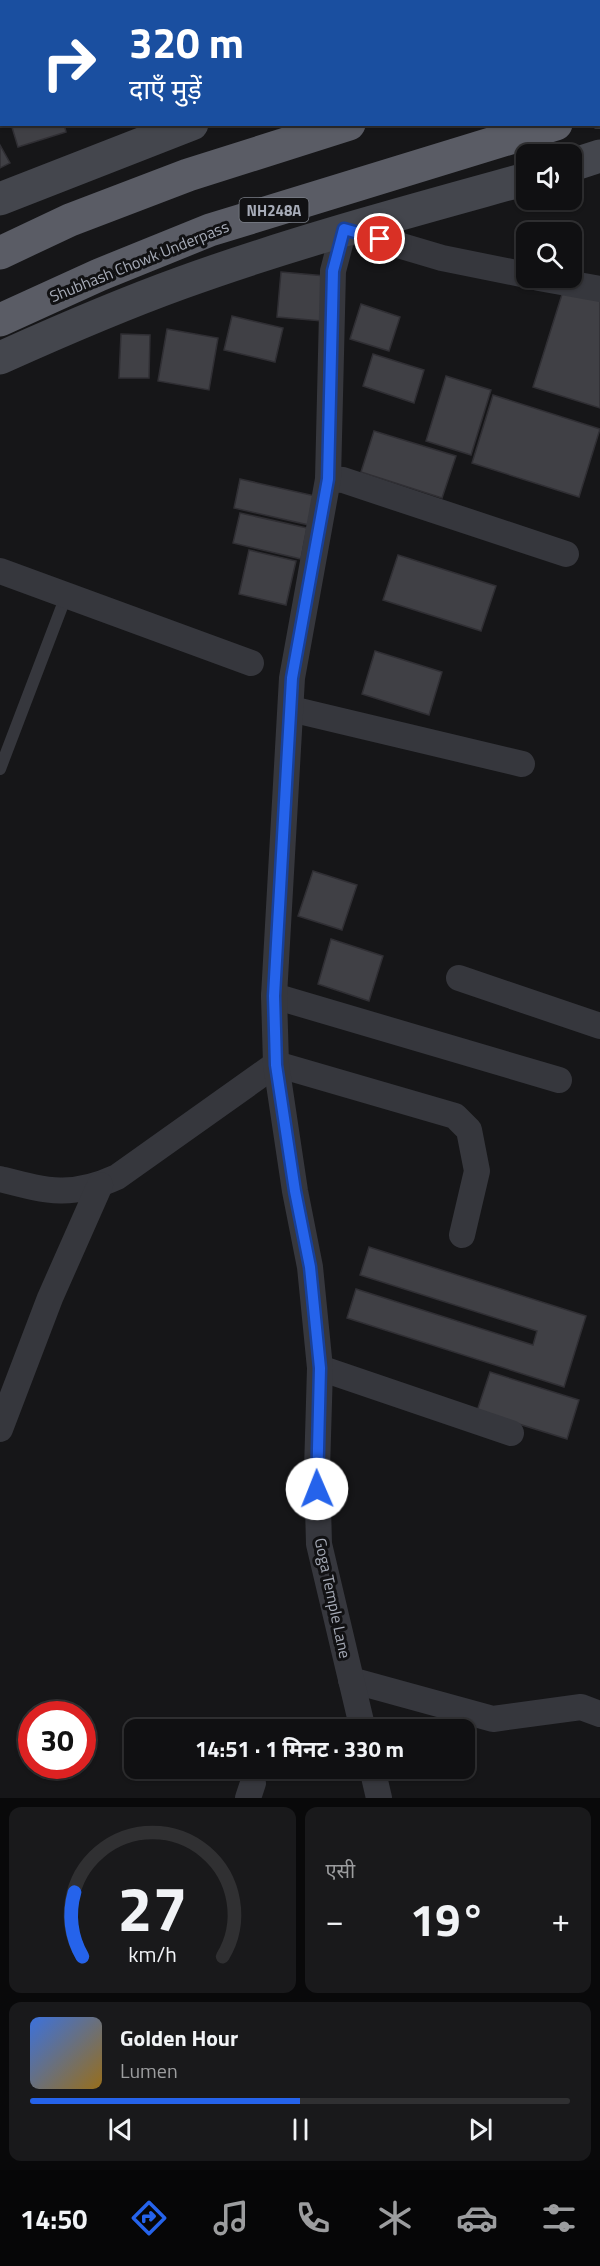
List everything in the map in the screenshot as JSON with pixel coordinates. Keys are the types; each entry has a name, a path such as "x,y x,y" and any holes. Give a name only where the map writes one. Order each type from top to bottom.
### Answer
{"highway":[{"path":"0,253 70,220 188,174 343,126"},
{"name":"Shubhash Chowk Underpass","path":"0,320 99,275 210,230 549,126"}],"main road":[{"path":"0,200 187,126"},
{"path":"582,162 600,156"},
{"path":"0,358 91,317 182,282 344,229 516,182"}],"street":[{"path":"344,229 442,258 516,273"},
{"name":"Goga Temple Lane","path":"344,229 333,271 328,479 292,678 274,996 276,1065 295,1191 310,1267 320,1368 317,1470 319,1544 360,1719"},
{"path":"582,286 600,289"},
{"path":"328,479 343,480 566,554"},
{"path":"0,571 251,663"},
{"path":"291,709 522,764"},
{"path":"459,978 600,1026"},
{"path":"274,996 559,1080"},
{"path":"0,1179 43,1190 85,1190 100,1185 117,1177 276,1065 455,1116 469,1130 477,1171 462,1235"},
{"path":"0,1430 50,1298 100,1185"},
{"path":"320,1368 511,1433"},
{"path":"351,1680 493,1719 581,1707 600,1714"},
{"path":"375,1779 379,1798"}],"lane":[{"path":"0,769 66,596"}],"building":[{"path":"12,126 64,126 66,132 18,147"},
{"path":"0,145 10,163 0,168"},
{"path":"281,272 326,276 322,321 277,317"},
{"path":"564,288 600,300 600,408 533,387"},
{"path":"361,304 400,317 389,351 350,339"},
{"path":"232,316 283,328 275,362 224,350"},
{"path":"167,329 218,338 209,390 158,381"},
{"path":"121,334 150,335 149,378 119,378"},
{"path":"373,354 424,370 414,403 363,386"},
{"path":"446,376 491,390 471,455 426,441"},
{"path":"493,395 600,429 579,497 472,463"},
{"path":"374,431 456,456 442,498 361,472"},
{"path":"240,479 315,496 309,525 234,508"},
{"path":"240,513 307,528 301,559 233,543"},
{"path":"249,550 296,561 286,605 239,594"},
{"path":"398,555 496,586 481,631 383,600"},
{"path":"375,651 442,672 429,715 362,694"},
{"path":"313,871 357,885 342,930 298,916"},
{"path":"331,939 383,956 369,1001 318,984"},
{"path":"369,1247 586,1316 564,1387 347,1318 356,1289 533,1345 537,1331 360,1275"},
{"path":"490,1372 579,1400 567,1439 477,1411"}],"route":[{"path":"317,1489 320,1368 310,1267 295,1191 276,1065 274,996 292,678 328,479 333,271 344,229 380,239"}]}
